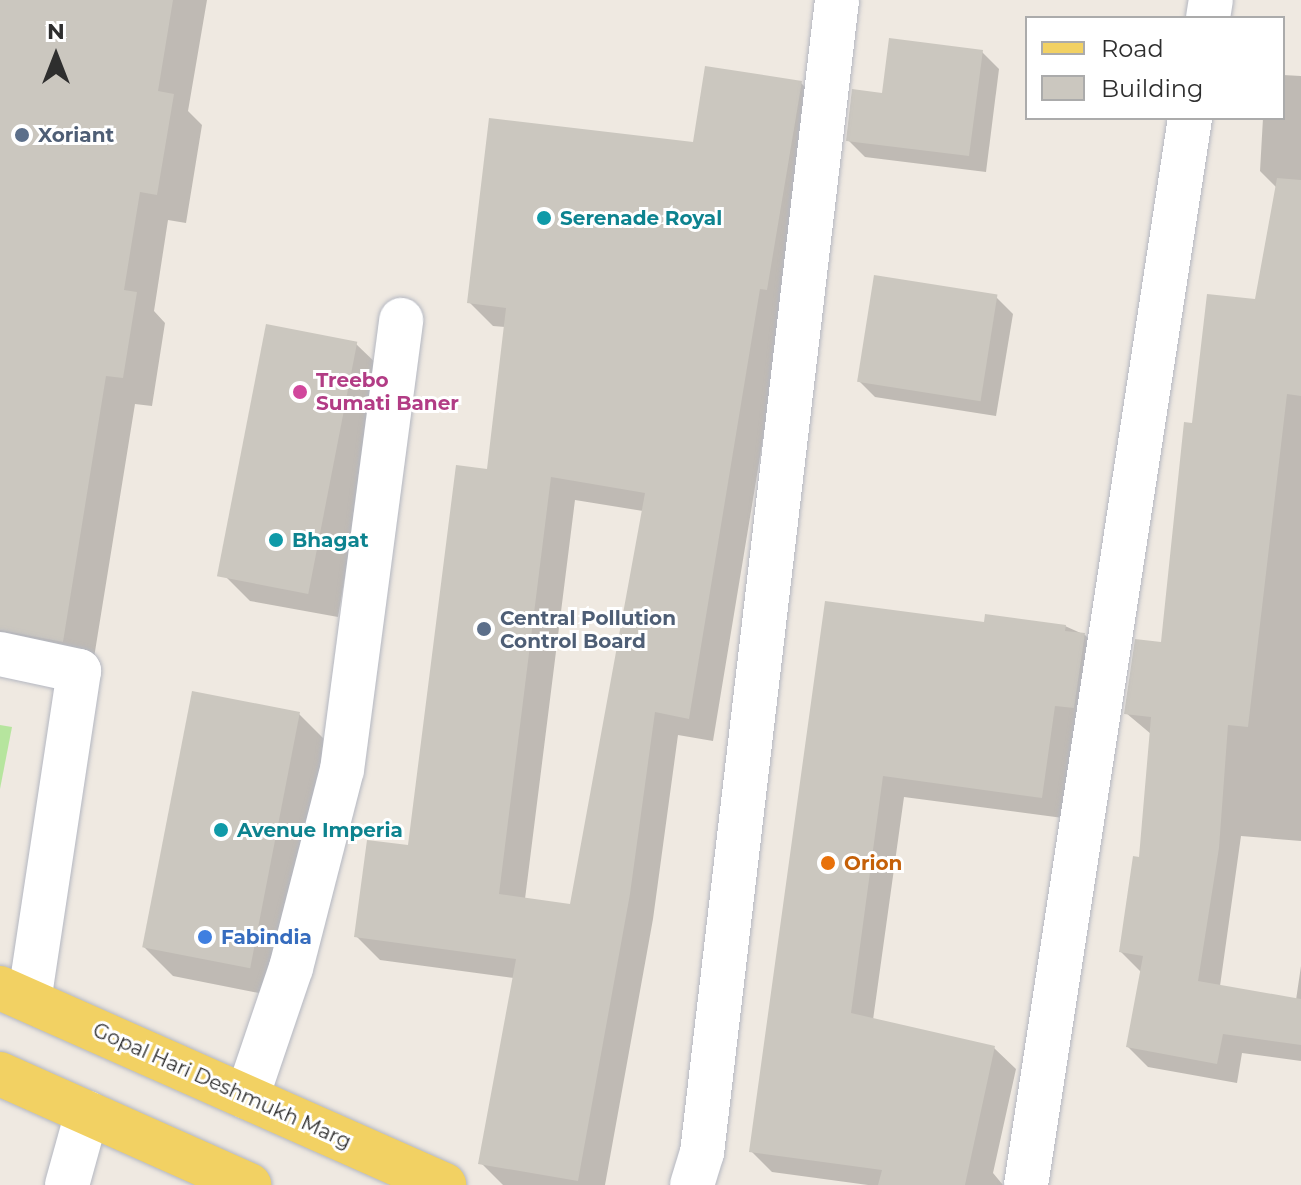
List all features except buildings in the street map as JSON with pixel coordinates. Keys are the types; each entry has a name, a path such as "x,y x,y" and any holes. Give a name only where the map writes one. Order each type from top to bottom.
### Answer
{"main road":[{"name":"Gopal Hari Deshmukh Marg","path":"14,994 444,1185"},
{"path":"0,1074 249,1185"}],"street":[{"path":"692,1185 702,1153 837,0"},
{"path":"1026,1185 1190,120"},
{"path":"247,1097 291,968 342,770 401,320"},
{"path":"0,654 79,671 14,994"},
{"path":"67,1185 87,1113"}],"green space":[{"path":"0,725 12,727 0,789"}],"place":[{"name":"Xoriant","path":"22,135"},
{"name":"Serenade Royal","path":"544,218"},
{"name":"Treebo Sumati Baner","path":"300,392"},
{"name":"Bhagat","path":"276,540"},
{"name":"Central Pollution Control Board","path":"484,629"},
{"name":"Avenue Imperia","path":"221,830"},
{"name":"Orion","path":"828,863"},
{"name":"Fabindia","path":"205,937"}]}
